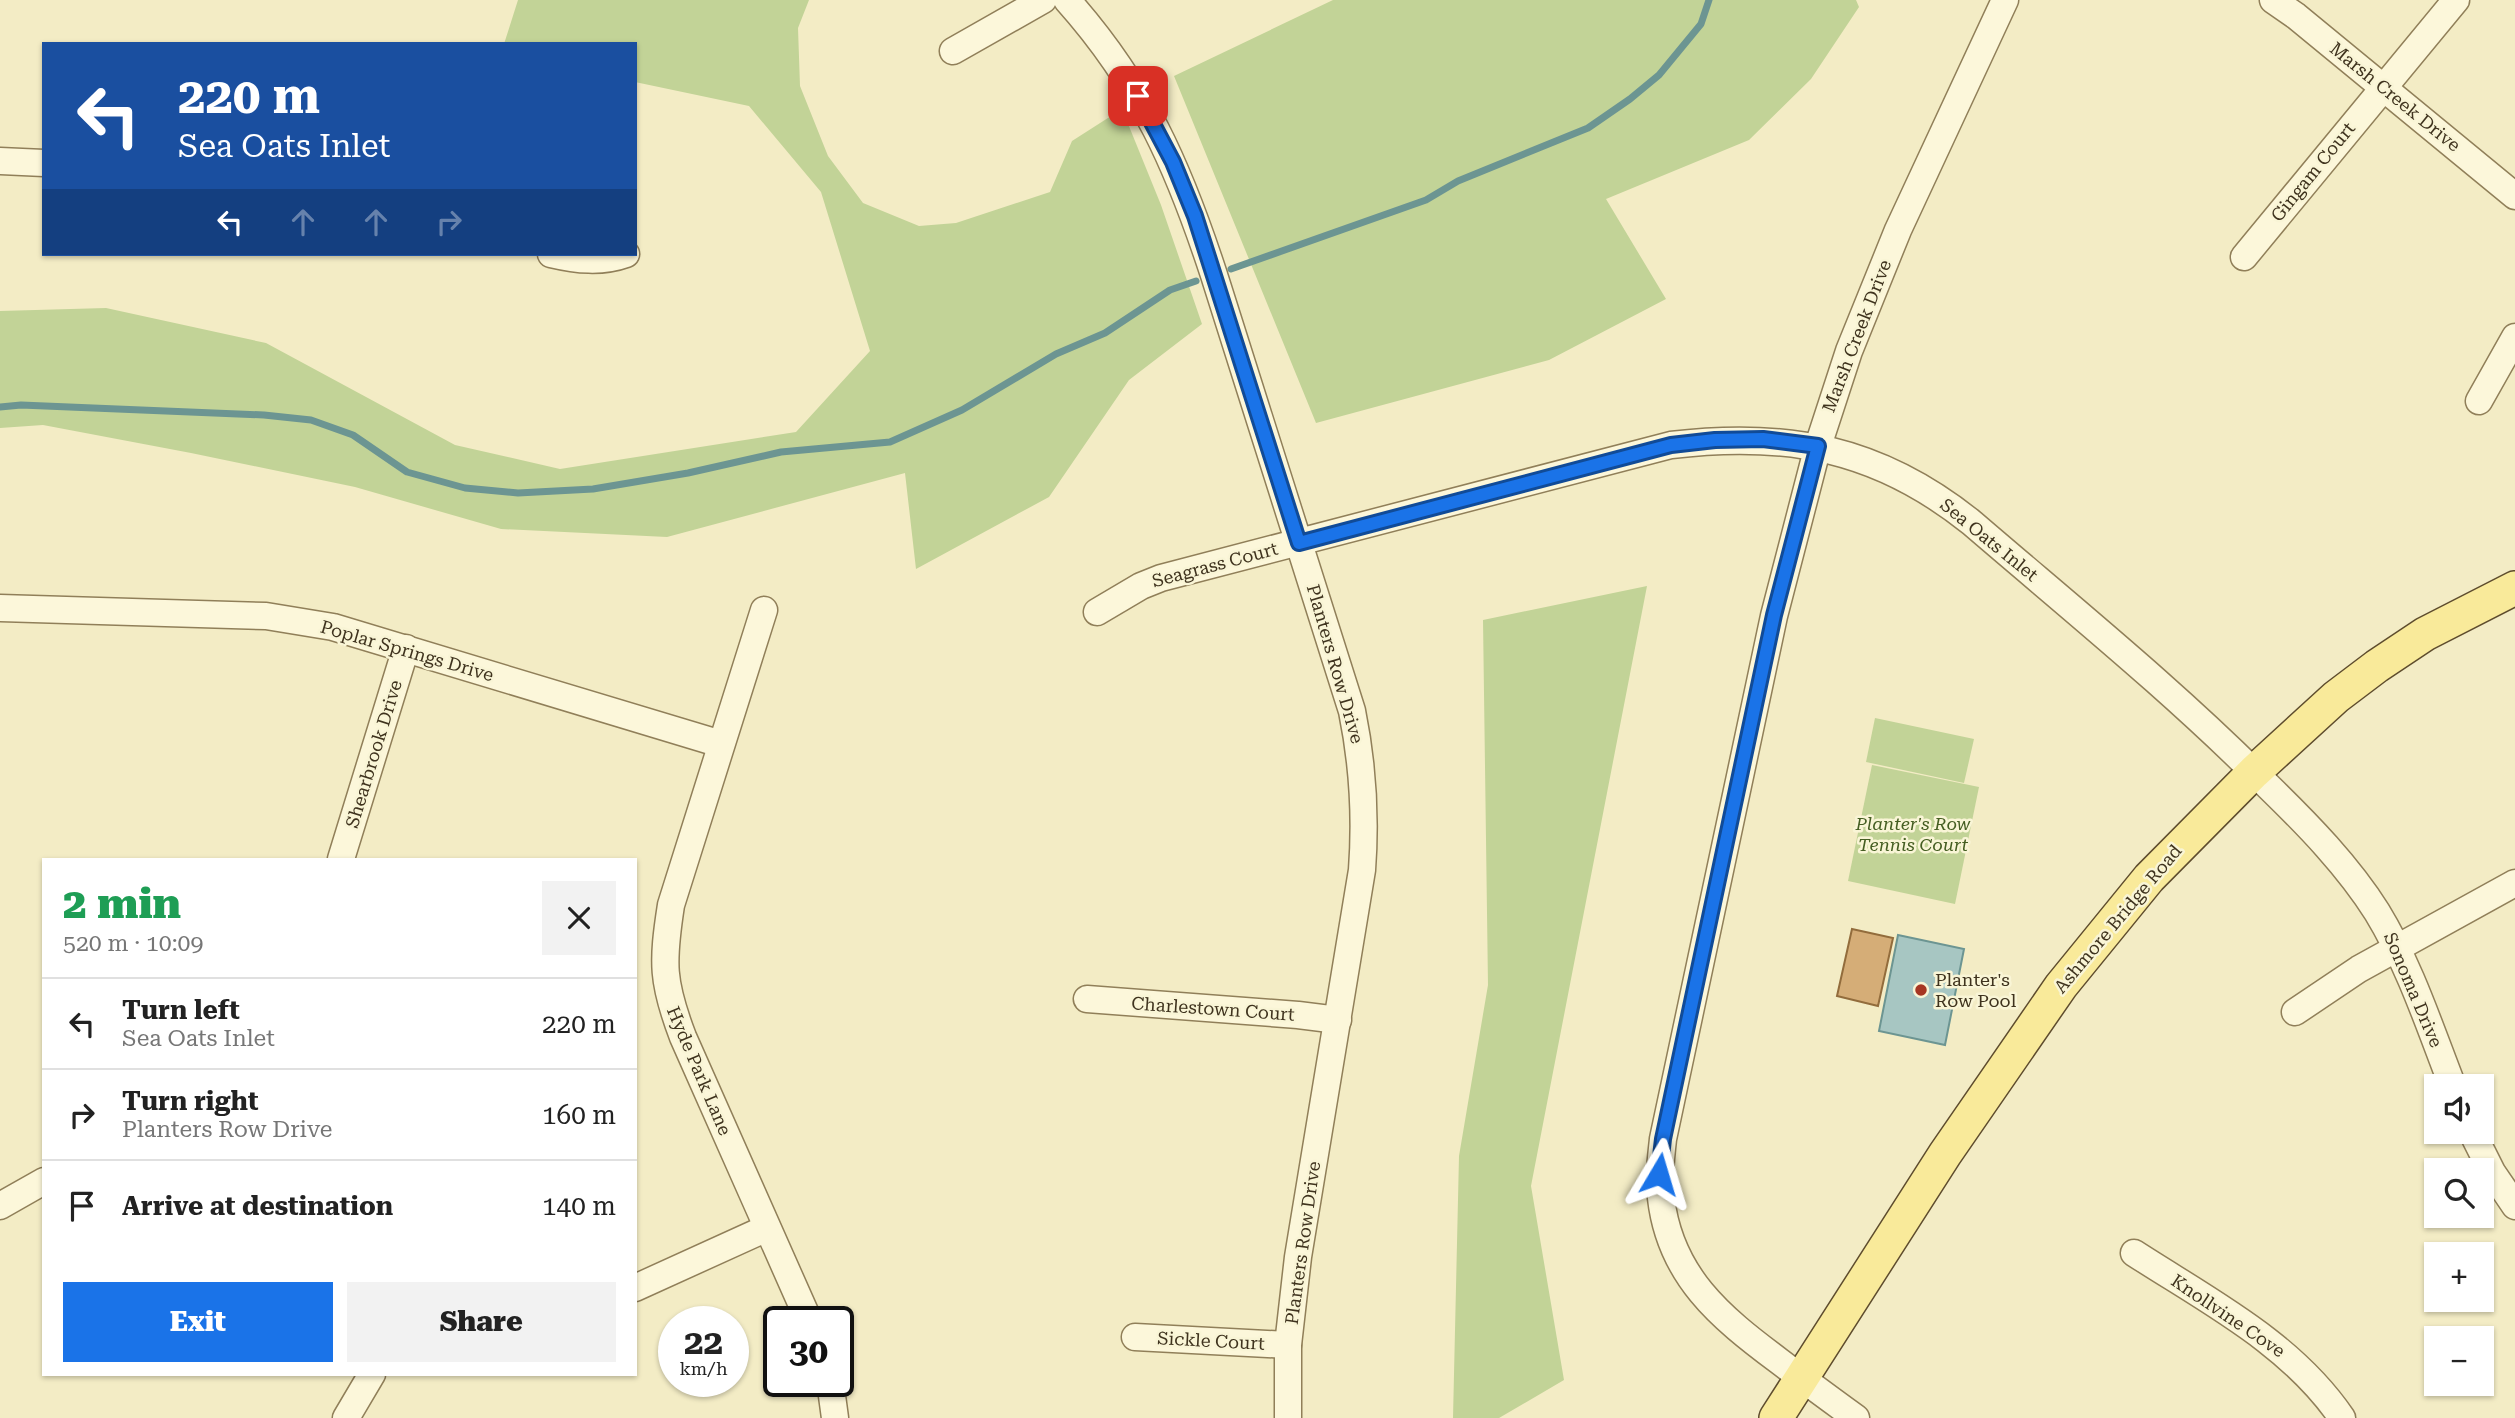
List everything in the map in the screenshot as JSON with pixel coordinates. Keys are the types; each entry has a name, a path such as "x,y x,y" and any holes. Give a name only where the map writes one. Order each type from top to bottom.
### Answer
{"main road":[{"name":"Ashmore Bridge Road","path":"1776,1418 1945,1154 2061,986 2149,878 2308,721 2377,666 2426,634 2515,588"}],"street":[{"path":"953,51 1043,0"},
{"name":"Planters Row Drive","path":"1067,0 1098,35 1148,112 1173,162 1195,216 1352,712 1363,780 1365,823 1362,870 1298,1257 1288,1345 1288,1418"},
{"name":"Marsh Creek Drive","path":"1856,1418 1732,1326 1691,1280 1666,1227 1659,1174 1663,1139 1774,615 1818,446 1849,352 1898,230 2005,0"},
{"name":"Marsh Creek Drive","path":"2273,0 2515,196"},
{"name":"Gingam Court","path":"2244,257 2456,0"},
{"path":"0,161 42,163"},
{"path":"560,256 577,260 600,260 617,256"},
{"path":"2479,401 2515,337"},
{"name":"Sea Oats Inlet","path":"1299,543 1671,445 1715,440 1763,439 1818,446 1865,460 1914,483 1951,505 2221,740 2254,772"},
{"name":"Seagrass Court","path":"1097,612 1141,586 1161,578 1299,543"},
{"name":"Poplar Springs Drive","path":"0,608 266,616 332,627 722,744"},
{"name":"Hyde Park Lane","path":"764,610 671,905 663,952 670,1003 683,1037 802,1306"},
{"name":"Shearbrook Drive","path":"341,858 406,648"},
{"name":"Sonoma Drive","path":"2254,772 2350,874 2375,909 2398,948 2448,1074"},
{"path":"2295,1012 2334,984 2515,883"},
{"name":"Charlestown Court","path":"1087,999 1338,1020"},
{"path":"2478,1144 2492,1172 2515,1206"},
{"path":"0,1206 42,1182"},
{"path":"637,1287 766,1228"},
{"name":"Knollvine Cove","path":"2134,1253 2274,1344 2328,1396 2342,1418"},
{"name":"Sickle Court","path":"1135,1337 1288,1345"},
{"path":"346,1418 371,1376"},
{"path":"832,1397 835,1418"}],"green space":[{"path":"518,0 809,0 798,28 800,86 828,156 863,203 919,226 956,223 1050,192 1072,141 1122,109 1161,205 1202,324 1129,380 1049,497 916,569 905,473 667,537 501,529 355,487 191,453 43,425 0,428 0,311 106,308 266,343 455,445 560,469 796,432 870,351 821,192 749,106 637,82 637,42 505,42"},
{"path":"1333,0 1856,0 1859,7 1811,79 1749,140 1606,199 1666,299 1549,360 1316,423 1174,76"},
{"path":"1647,586 1531,1186 1564,1380 1499,1418 1453,1418 1459,1156 1488,985 1483,620"},
{"path":"1875,718 1974,739 1964,783 1866,762"},
{"name":"Planter's Row Tennis Court","path":"1872,765 1979,787 1955,904 1848,881"}],"water":[{"name":"Planter's Row Pool","path":"1898,935 1964,949 1945,1045 1879,1031"}],"building":[{"path":"1852,929 1893,938 1878,1006 1837,996"}],"waterway":[{"path":"1231,269 1426,200 1458,181 1588,128 1659,75 1701,24 1709,0"},
{"path":"0,407 21,405 264,415 311,420 353,435 407,472 465,488 518,493 593,489 688,473 781,452 890,442 962,410 1056,354 1105,333 1170,290 1196,281"}],"place":[{"name":"Planter's Row Pool","path":"1921,990"}],"route":[{"path":"1138,96 1173,162 1195,216 1299,543 1671,445 1715,440 1763,439 1818,446 1774,615 1663,1139 1659,1174"}]}
